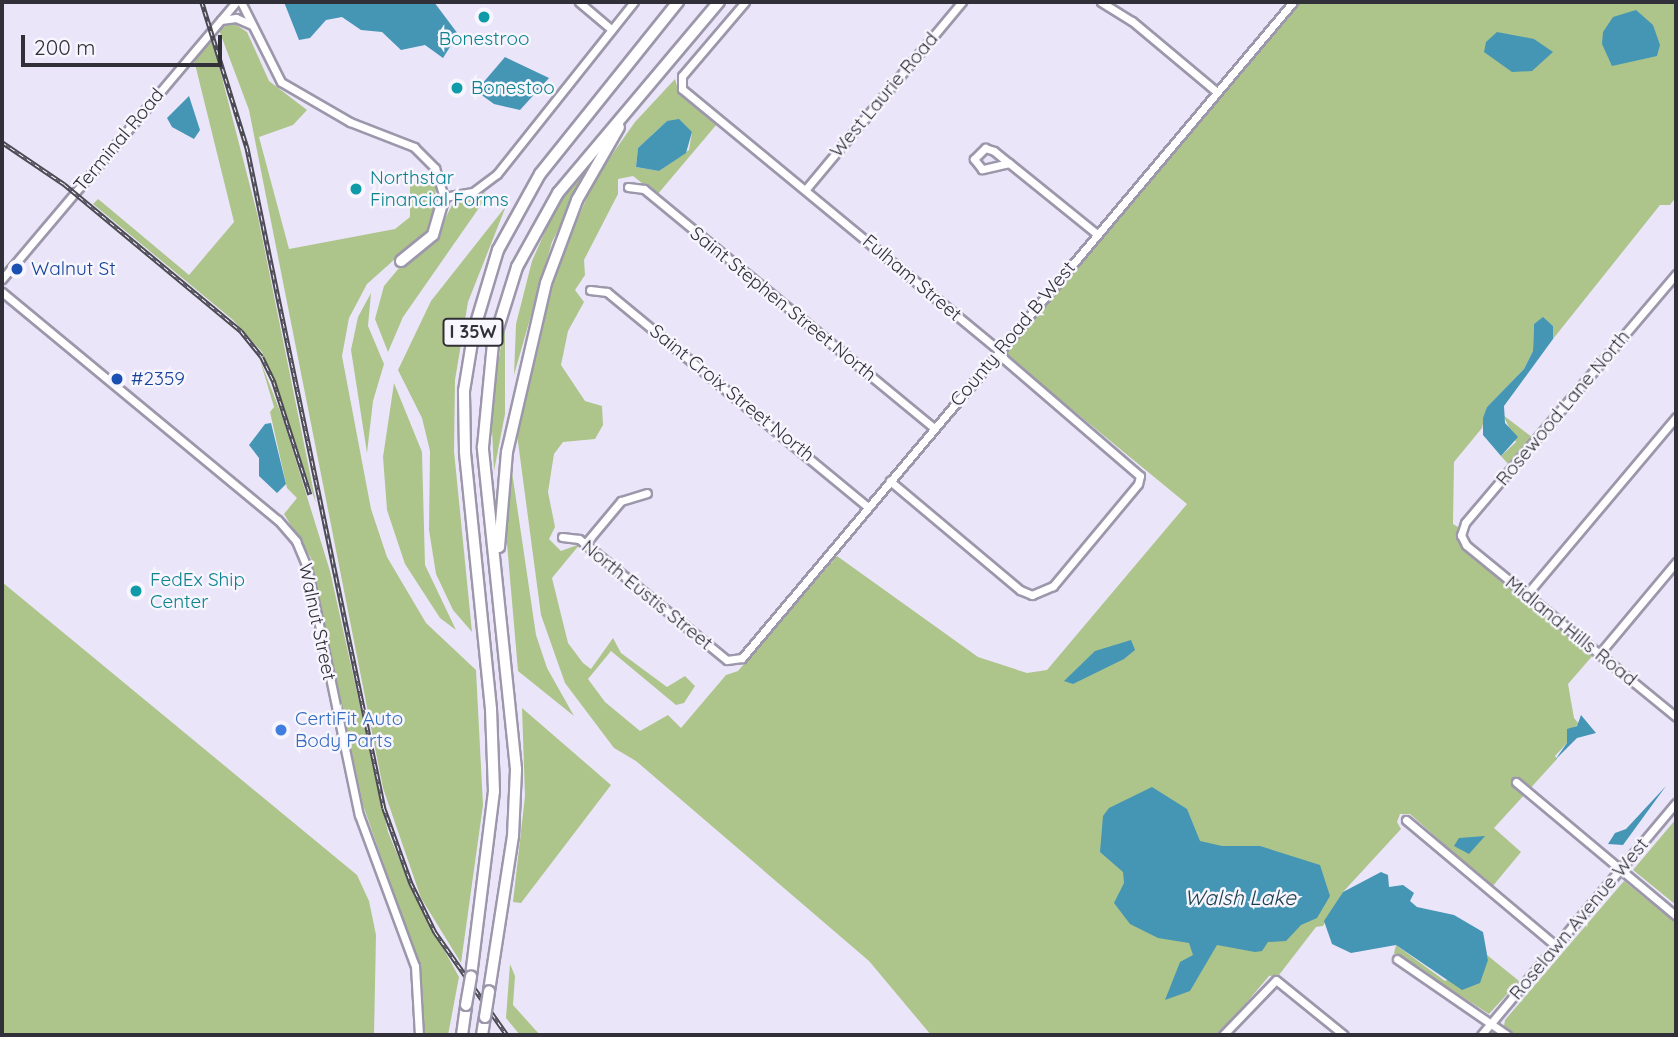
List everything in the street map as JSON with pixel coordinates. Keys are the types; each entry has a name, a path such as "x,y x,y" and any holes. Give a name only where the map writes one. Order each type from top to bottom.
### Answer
{"highway":[{"name":"I 35W","path":"461,1035 483,896 494,791 489,689 463,418 468,361 488,276 507,229 540,174 678,2"},
{"name":"I 35W","path":"484,1035 515,802 515,724 483,425 488,366 500,316 517,267 544,214 584,158 719,2"},
{"path":"499,589 503,478 546,283 565,228 605,148 652,80"},
{"path":"401,261 433,234 444,197"}],"street":[{"name":"Terminal Road","path":"2,279 239,2"},
{"path":"239,2 281,82 324,109 414,147 435,168 444,197 473,192 491,181 634,2"},
{"path":"579,2 611,29"},
{"name":"Fulham Street","path":"745,2 682,76 680,84 999,350 1004,359 1140,476 1138,484 1053,586 1037,594 1020,590 890,481"},
{"name":"West Laurie Road","path":"806,189 962,2"},
{"path":"1101,2 1132,21 1217,92"},
{"name":"County Road B West","path":"730,661 742,657 1293,2"},
{"path":"221,20 231,18 252,25"},
{"path":"1009,163 1097,234"},
{"name":"Saint Stephen Street North","path":"628,187 644,189 934,428"},
{"name":"Rosewood Lane North","path":"1466,545 1461,535 1465,523 1676,274"},
{"name":"Saint Croix Street North","path":"590,290 607,292 868,507"},
{"name":"Walnut Street","path":"2,292 278,520 296,541 307,567 359,815 415,965 419,1035"},
{"path":"1527,594 1676,417"},
{"path":"585,544 621,501 647,494"},
{"name":"North Eustis Street","path":"562,537 575,537 585,544 730,661"},
{"name":"Midland Hills Road","path":"1466,545 1676,717"},
{"path":"1600,653 1676,562"},
{"path":"1516,782 1676,916"},
{"name":"Roselawn Avenue West","path":"1481,1035 1676,803"},
{"path":"1406,820 1556,946"},
{"path":"1397,959 1485,1016 1507,1035"},
{"path":"1223,1035 1273,980 1344,1035"}],"green space":[{"path":"1301,2 1676,2 1676,197 1670,205 1660,205 1553,339 1553,326 1543,318 1534,324 1533,351 1524,369 1487,407 1482,428 1454,462 1453,524 1458,527 1460,545 1594,654 1568,684 1574,718 1579,724 1567,731 1567,743 1555,756 1557,759 1494,828 1521,852 1492,887 1410,814 1400,814 1397,822 1401,829 1343,892 1323,926 1316,927 1279,975 1269,976 1219,1035 931,1035 869,961 636,761 614,748 565,683 541,615 516,427 555,270 596,177 635,122 675,79 679,93 717,124 657,195 633,176 618,179 618,194 584,260 585,275 575,290 584,302 568,331 561,365 585,401 602,406 603,425 595,439 563,442 554,454 548,492 555,527 549,539 561,551 580,544 552,578 568,643 583,663 591,669 613,638 621,653 667,687 685,676 695,686 684,703 676,705 611,651 588,679 605,702 640,731 668,715 681,728 726,675 738,671 837,556 978,657 1027,673 1047,670 1187,504 1008,357 1008,351","holes":["667,121 692,132 689,150 659,171 636,167 638,148"]},
{"path":"232,22 247,32 269,81 307,110 293,125 259,137 289,249 395,229 410,217 410,185 434,181 436,188 432,226 367,284 349,318 342,356 371,509 387,557 426,623 476,670 483,805 461,963 421,898 383,788 249,110 219,30"},
{"path":"212,39 258,217 316,503 262,352 233,320 93,204 98,199 189,275 234,222 194,60"},
{"path":"597,153 552,242 514,375 516,324 532,261 557,205"},
{"path":"483,192 488,195 403,317 388,352 375,319 384,286 399,268 434,241 452,205"},
{"path":"506,206 468,302 455,380 454,451 472,632 453,610 436,574 429,530 430,451 422,418 398,370 431,301"},
{"path":"371,293 368,326 384,364 373,401 367,453 351,350 358,317"},
{"path":"505,319 505,414 494,471 491,409"},
{"path":"260,360 283,419 330,571 388,832 414,895 459,977 448,1035 424,1035 420,968 363,805 311,558 284,514 297,498 287,488 270,412 274,407"},
{"path":"394,383 422,452 425,565 456,630 440,618 405,564 387,510 383,457"},
{"path":"1503,415 1532,437 1509,465 1501,456 1516,442"},
{"path":"511,465 536,635 547,668 574,716 518,671 506,532"},
{"path":"2,582 357,875 369,901 376,935 374,1035 2,1035"},
{"path":"522,708 611,785 521,903 513,902 525,796"},
{"path":"1676,819 1676,905 1633,870"},
{"path":"1624,881 1676,923 1676,1035 1515,1035 1504,1026 1505,1020"},
{"path":"1396,945 1445,981 1488,960 1487,955 1519,981 1489,1014 1394,953"},
{"path":"510,964 515,976 513,1005 540,1035 520,1035 506,1018"}],"water":[{"path":"284,2 434,2 458,34 443,58 425,45 401,50 382,32 361,30 342,17 326,20 310,38 299,40"},
{"path":"1636,10 1653,25 1660,45 1657,56 1612,66 1602,44 1603,32 1613,17"},
{"path":"1497,32 1534,39 1553,52 1532,71 1512,72 1484,52 1486,42"},
{"path":"505,57 549,78 520,110 494,104 476,91"},
{"path":"189,96 200,130 194,139 172,127 167,118"},
{"path":"679,119 692,132 686,153 659,171 636,167 638,148 667,121"},
{"path":"1543,317 1553,326 1553,339 1504,406 1505,423 1518,437 1501,456 1483,435 1483,418 1487,407 1524,369 1533,351 1534,324"},
{"path":"271,423 286,484 277,493 259,476 259,458 249,445 265,424"},
{"path":"1131,640 1135,650 1124,659 1073,684 1064,681 1095,651"},
{"path":"1581,715 1596,733 1577,738 1555,760 1567,743 1567,729 1577,726"},
{"path":"1666,786 1623,845 1608,844 1615,833 1626,829"},
{"name":"Walsh Lake","path":"1152,787 1187,809 1200,841 1222,846 1260,846 1320,865 1330,896 1317,918 1301,925 1286,941 1268,942 1262,951 1255,952 1217,945 1190,991 1165,1000 1180,962 1193,955 1189,943 1158,938 1130,924 1114,903 1124,883 1123,872 1100,852 1103,816 1109,808"},
{"path":"1485,836 1469,854 1454,846 1459,838"},
{"name":"Walsh Lake","path":"1381,872 1388,875 1389,887 1403,885 1414,893 1410,901 1417,907 1454,915 1483,932 1488,960 1480,983 1462,990 1396,945 1351,953 1332,944 1324,921 1343,892"}],"railway":[{"path":"202,2 247,147 384,808 411,883 435,932 507,1035"},
{"path":"2,142 64,184 241,331 262,357 274,382 310,494"}],"place":[{"name":"Bonestroo","path":"484,17"},
{"name":"Bonestoo","path":"457,88"},
{"name":"Northstar Financial Forms","path":"356,189"},
{"name":"Walnut St","path":"17,269"},
{"name":"#2359","path":"117,379"},
{"name":"FedEx Ship Center","path":"136,591"},
{"name":"CertiFit Auto Body Parts","path":"281,730"}]}
